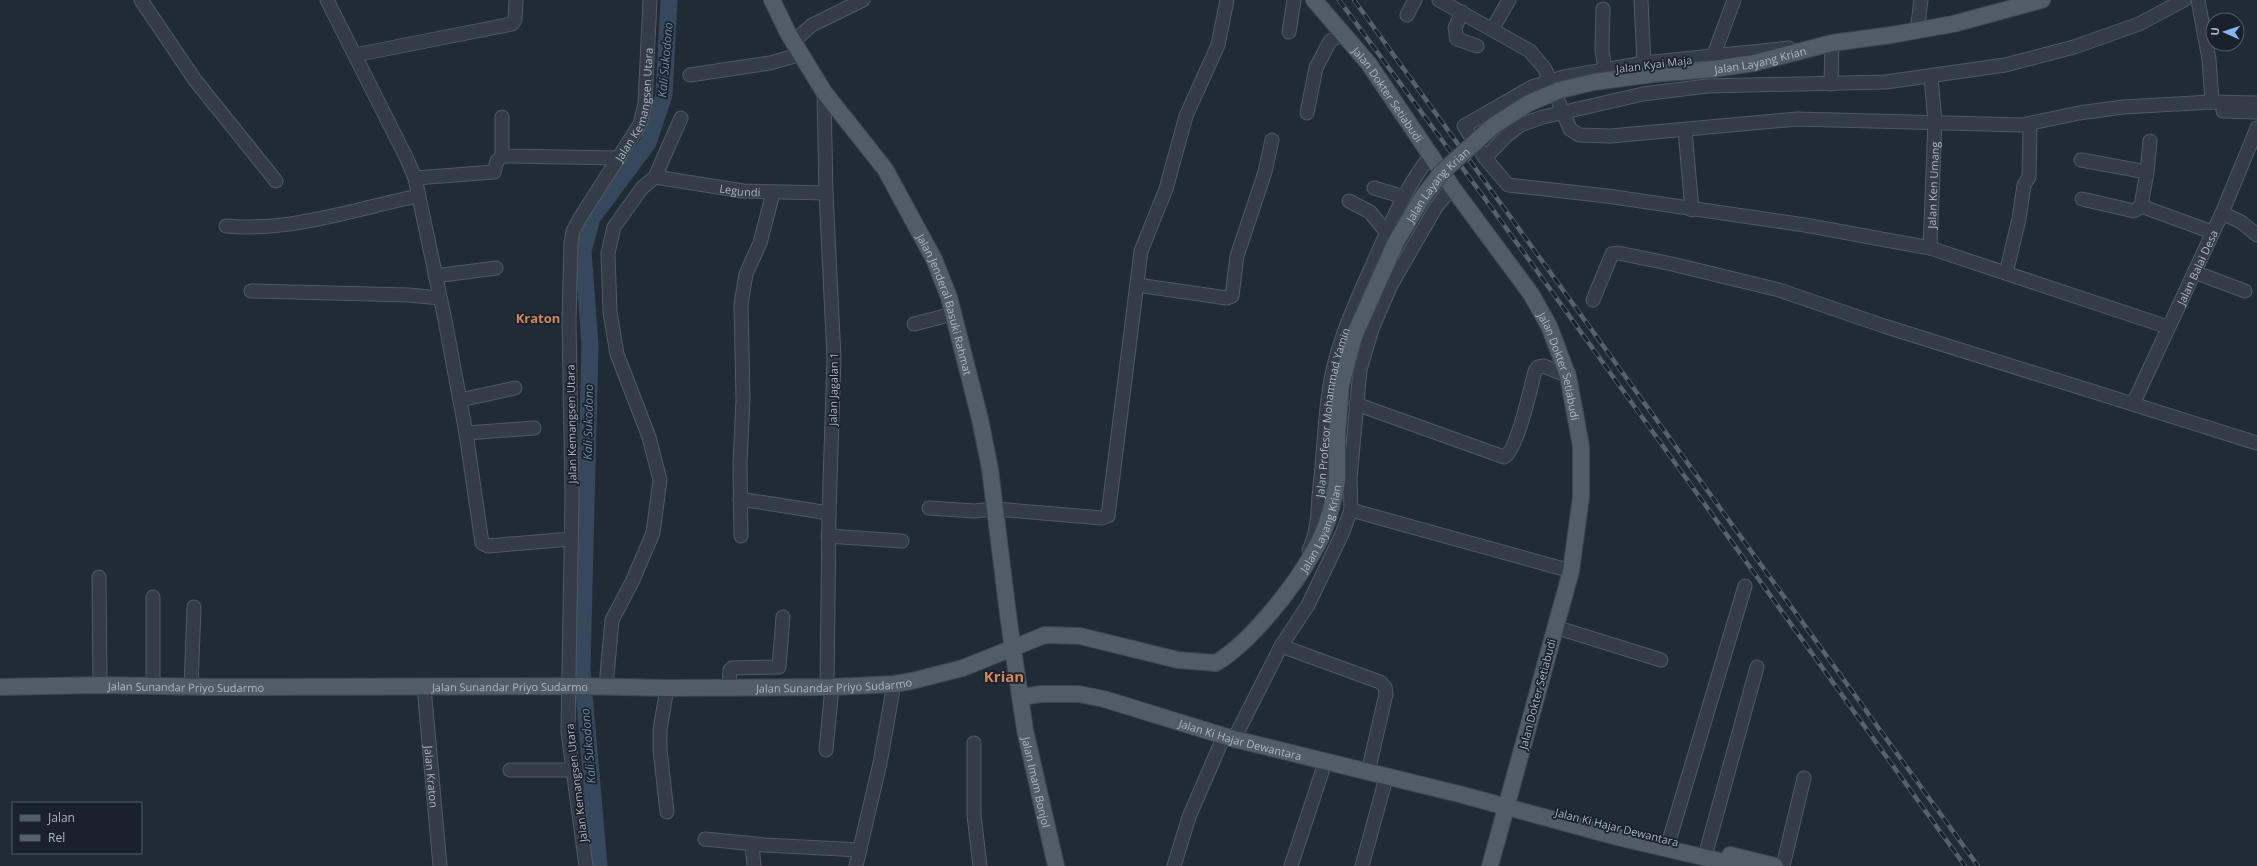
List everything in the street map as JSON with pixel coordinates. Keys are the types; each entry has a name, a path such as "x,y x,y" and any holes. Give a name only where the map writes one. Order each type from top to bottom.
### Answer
{"main road":[{"name":"Jalan Jenderal Basuki Rahmat","path":"772,0 797,48 824,92 885,169 934,258 949,297 980,419 996,509 1009,622 1014,648"},
{"name":"Jalan Dokter Setiabudi","path":"1314,0 1369,64 1451,185 1531,294 1549,326 1568,376 1581,446 1581,497 1571,571 1490,866"},
{"path":"1832,45 1917,31 1996,14 2042,0"},
{"name":"Jalan Layang Krian","path":"1292,583 1314,551 1333,505 1337,481 1337,435 1341,385 1354,336 1396,242 1422,198 1441,172 1493,126 1528,103 1560,90 1594,82 1646,75 1713,63 1754,63 1832,45"},
{"name":"Jalan Profesor Mohammad Yamin","path":"1014,648 1045,635 1070,634 1178,660 1216,663 1242,644 1292,583"},
{"name":"Jalan Sunandar Priyo Sudarmo","path":"0,687 100,685 424,688 573,686 667,688 830,687 894,684 943,674 1014,648"},
{"name":"Jalan Imam Bonjol","path":"1014,648 1025,730 1056,866"},
{"name":"Jalan Ki Hajar Dewantara","path":"1021,697 1041,694 1085,695 1104,698 1229,737 1368,772 1386,778 1459,794 1475,791 1507,803 1621,838 1742,866"},
{"name":"Jalan Ki Hajar Dewantara","path":"1507,803 1775,866"}],"street":[{"path":"141,0 195,80 276,181"},
{"path":"327,0 415,178 460,400 481,539 484,546 571,539"},
{"path":"355,55 512,24 515,20 516,0"},
{"name":"Jalan Kemangsen Utara","path":"586,866 568,732 573,686 571,539 571,243 573,231 580,218 640,124 645,104 650,0"},
{"path":"690,75 770,63 797,48 812,24 863,0"},
{"path":"929,508 974,511 996,509 1102,518 1108,516 1141,251 1166,188 1186,116 1218,45 1227,0"},
{"path":"1289,32 1294,0"},
{"path":"1406,15 1415,0"},
{"path":"1439,0 1493,28 1530,51 1545,69 1570,129 1580,135 1611,136 1797,120 2030,124 2079,113 2123,107 2212,102 2257,103"},
{"path":"1493,28 1509,0"},
{"path":"1641,0 1644,63"},
{"path":"1713,63 1734,0"},
{"path":"1917,31 1921,0"},
{"path":"2168,327 1930,248 1805,225 1692,210 1607,196 1508,185 1484,156 1520,125 1561,107 1706,86 1832,81 1886,82 1931,77 2004,65 2074,47 2139,24 2184,0"},
{"path":"2198,0 2209,59 2212,102"},
{"path":"1603,9 1602,49 1605,70"},
{"path":"1462,12 1455,28 1457,39 1477,46"},
{"path":"1307,113 1316,68 1330,41 1343,34"},
{"path":"1832,45 1832,81"},
{"name":"Jalan Kyai Maja","path":"1484,156 1464,126 1532,88 1552,85 1605,70 1644,63 1713,63"},
{"name":"Jalan Ken Umang","path":"1930,248 1935,122 1931,77"},
{"name":"Jalan Jagalan 1","path":"824,92 826,193 834,358 828,536 830,687 826,750"},
{"path":"2223,111 2257,112"},
{"path":"502,118 502,156"},
{"path":"603,686 612,620 648,548 653,533 660,480 649,437 617,354 610,312 608,253 614,227 642,188 655,177 681,118"},
{"path":"2006,273 2019,219 2024,185 2029,177 2030,124"},
{"name":"Jalan Balai Desa","path":"2133,404 2222,213 2257,128"},
{"path":"1685,130 1692,210"},
{"path":"1137,285 1227,298 1232,296 1237,256 1265,172 1272,140"},
{"path":"2141,206 2147,172 2150,141"},
{"path":"415,178 494,172 496,161 502,156 618,158"},
{"name":"Jalan Profesor Mohammad Yamin","path":"1292,583 1312,545 1316,527 1328,398 1334,368 1362,325 1387,233 1404,197 1420,169 1435,160"},
{"path":"2081,160 2147,172"},
{"name":"Legundi","path":"655,177 743,191 773,193 826,193"},
{"path":"1174,866 1189,817 1229,737 1308,604 1342,534 1351,510 1350,478 1360,370 1362,325 1392,284 1436,207 1451,185"},
{"path":"1374,188 1404,197"},
{"path":"741,536 740,499 743,399 741,304 746,274 760,243 773,193"},
{"path":"226,226 252,228 302,222 418,196"},
{"path":"2082,199 2134,210 2141,206 2212,232"},
{"path":"1349,201 1370,212 1387,233"},
{"path":"2222,213 2241,222 2257,235"},
{"path":"1592,300 1608,259 1612,254 1618,253 1672,264 1779,290 1884,326 2257,443"},
{"path":"435,276 496,268"},
{"path":"2194,272 2246,291"},
{"path":"251,291 410,295 440,298"},
{"path":"914,324 953,314"},
{"path":"1356,404 1504,457 1508,455 1514,443 1535,371 1538,367 1544,366 1568,376"},
{"path":"460,400 515,388"},
{"path":"466,433 534,428"},
{"path":"740,499 829,513"},
{"path":"1351,510 1571,571"},
{"path":"828,536 902,541"},
{"path":"99,577 100,685"},
{"path":"1669,841 1745,586"},
{"path":"152,686 153,597"},
{"path":"191,687 194,607"},
{"path":"728,687 729,674 732,668 779,667 783,617"},
{"path":"1555,627 1661,660"},
{"path":"1282,646 1380,682 1385,687 1386,694 1368,772"},
{"path":"1707,850 1757,667"},
{"path":"856,866 894,684"},
{"name":"Jalan Kraton","path":"424,688 440,866"},
{"path":"667,688 660,730 660,750 667,812"},
{"path":"974,743 974,815 980,866"},
{"path":"1291,866 1325,762"},
{"path":"510,770 572,770"},
{"path":"1362,866 1386,778"},
{"path":"1783,866 1804,778"},
{"path":"705,839 752,844 860,850"},
{"path":"752,844 754,866"}],"waterway":[{"name":"Kali Sukodono","path":"599,866 582,670 590,345 583,251 592,218 648,143 664,95 669,0"}],"railway":[{"path":"1339,0 1483,196 1965,866"},
{"path":"1354,0 1978,866"}],"district":[{"name":"Kraton","path":"538,318"},
{"name":"Krian","path":"1004,676"}]}
